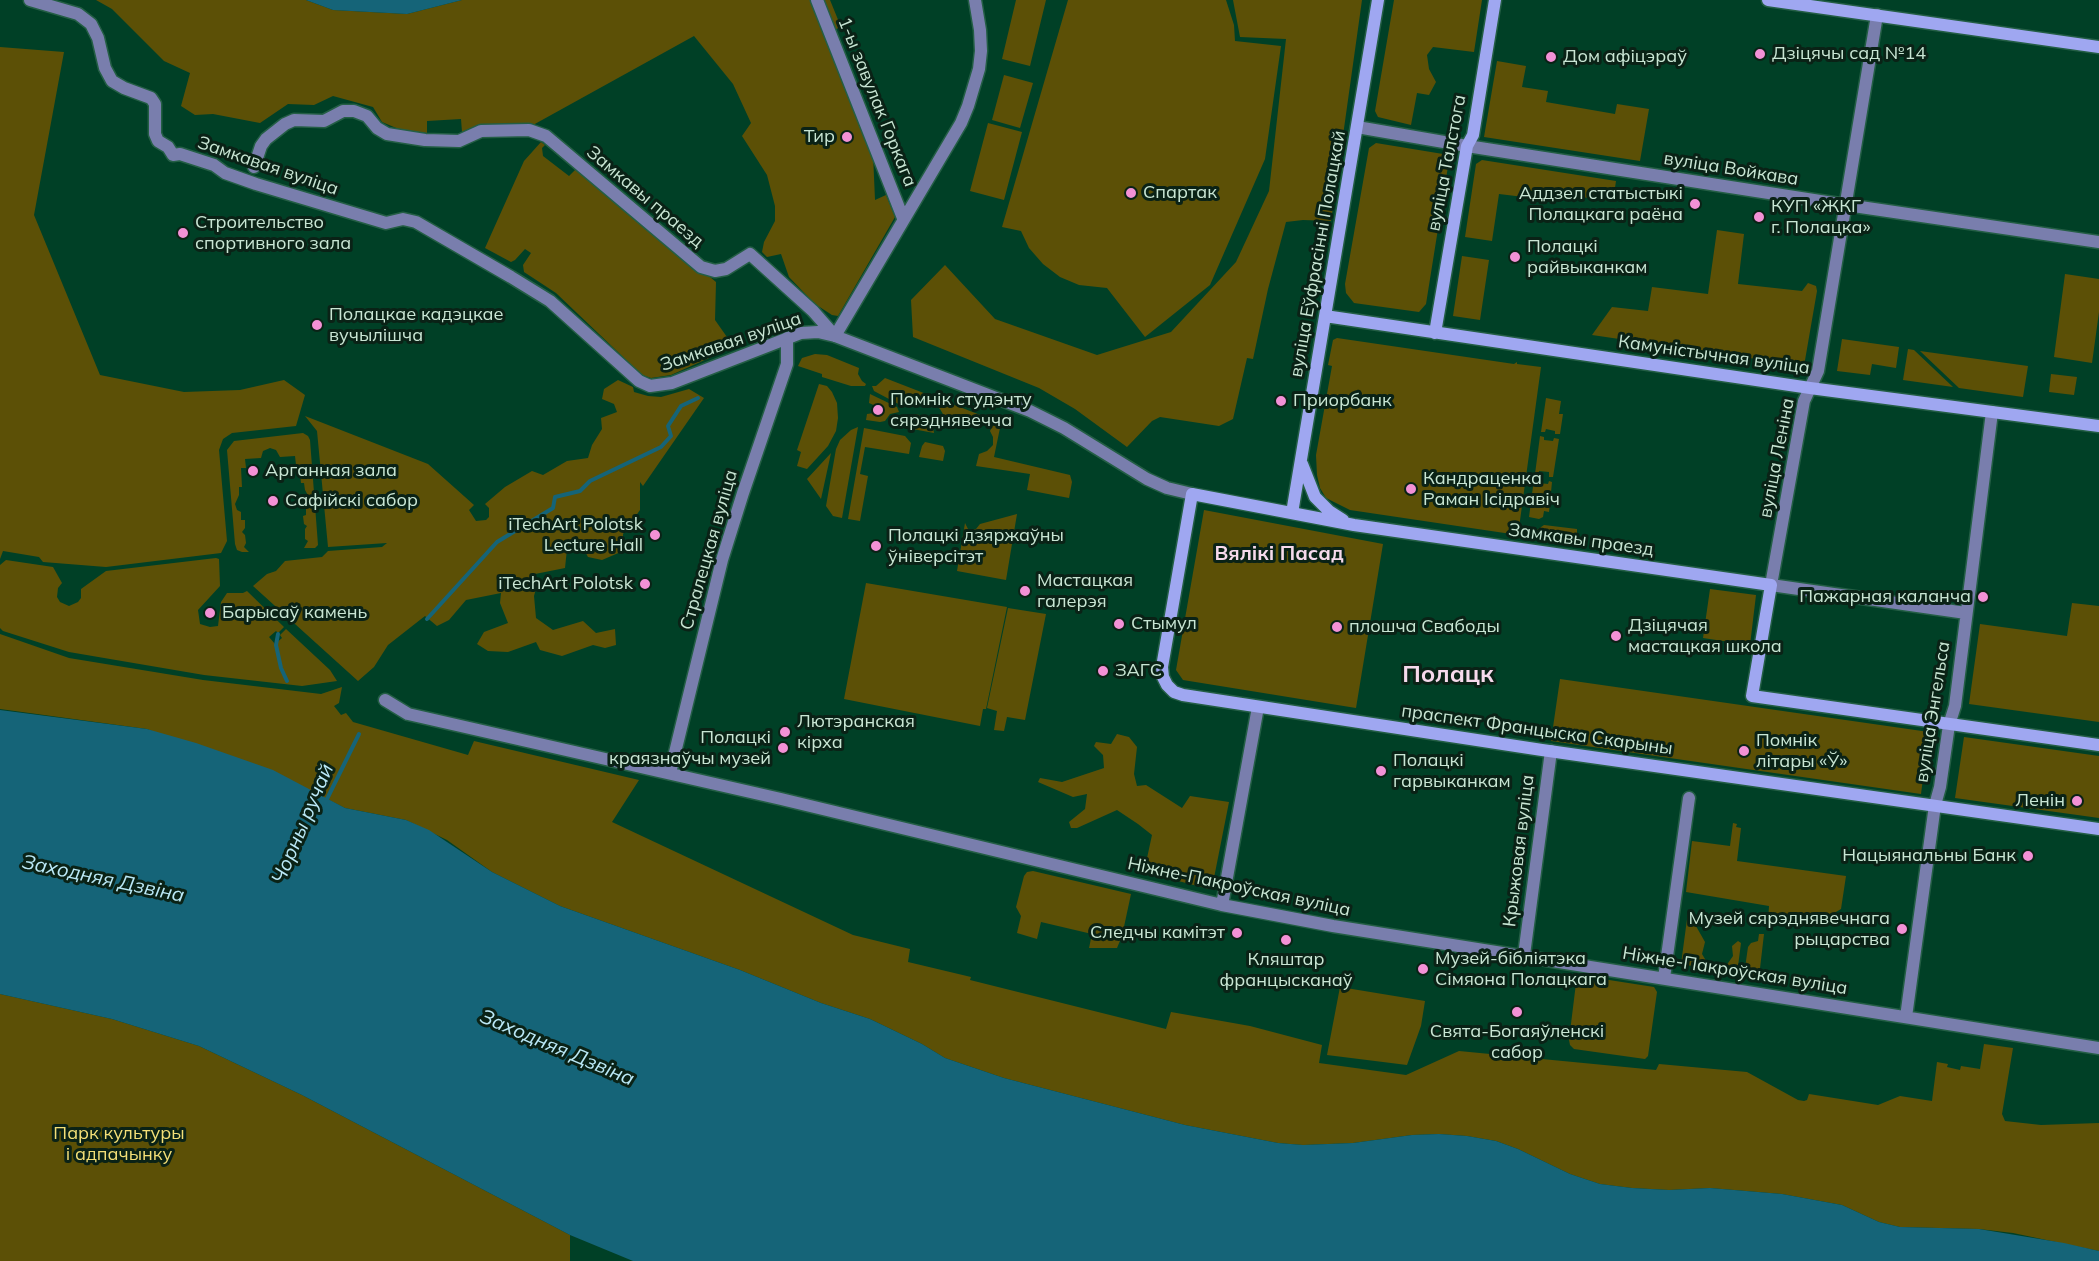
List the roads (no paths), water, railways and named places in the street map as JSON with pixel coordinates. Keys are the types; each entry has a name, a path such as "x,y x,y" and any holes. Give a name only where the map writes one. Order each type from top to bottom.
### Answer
{"street":[{"name":"Замкавая вуліца","path":"30,0 78,14 91,24 98,38 105,68 112,81 151,98 155,104 154,134 158,141 168,147 172,155 180,154 214,165 225,173 386,223 404,219 416,222 550,301 639,381 650,386 672,383 801,333 818,332 835,336 1030,411 1064,428 1147,479 1167,488 1192,494"},
{"name":"1-ы завулак Горкага","path":"817,0 903,218"},
{"path":"835,336 961,123 979,69 981,30 975,0"},
{"name":"вуліца Еўфрасінні Полацкай","path":"1292,513 1378,0"},
{"name":"вуліца Талстога","path":"1435,333 1467,146 1473,135 1495,0"},
{"path":"1768,0 2099,47"},
{"name":"вуліца Леніна","path":"1877,15 1818,371 1804,401 1752,696 1949,725"},
{"name":"Замкавы праезд","path":"254,166 266,139 285,124 294,120 324,121 343,111 354,111 367,116 377,128 387,134 425,140 459,141 481,131 529,130 546,136 701,267 715,271 726,269 750,254 813,311 835,336"},
{"name":"вуліца Войкава","path":"1358,127 1844,205 2099,242"},
{"name":"Камуністычная вуліца","path":"1325,316 1810,387 2099,426"},
{"name":"Стралецкая вуліца","path":"670,773 690,682 722,560 787,364 787,338"},
{"name":"вуліца Энгельса","path":"1906,1017 1935,806 1940,788 1949,725 1955,706 1992,412"},
{"path":"1301,460 1307,481 1315,497 1329,511 1349,524"},
{"name":"Замкавы праезд","path":"1192,494 1349,524 1966,613"},
{"name":"праспект Францыска Скарыны","path":"1192,494 1162,667 1163,677 1174,692 1258,707 1551,751 2099,829"},
{"name":"Ніжне-Пакроўская вуліца","path":"385,700 408,714 670,773 1222,905 1333,927 2099,1048"},
{"path":"1222,905 1258,707"},
{"path":"1949,725 2099,745"},
{"name":"Крыжовая вуліца","path":"1524,956 1551,751"},
{"path":"1664,978 1689,798"}],"water":[{"path":"306,0 462,0 407,14 333,10"},
{"name":"Заходняя Дзвіна","path":"0,710 147,729 196,743 273,770 345,808 406,820 429,830 492,872 560,906 870,1019 922,1044 945,1058 1004,1078 1185,1125 1278,1143 1303,1145 1353,1143 1412,1135 1439,1134 1467,1136 1496,1141 1570,1174 1600,1184 1632,1188 1669,1190 1710,1188 1782,1194 1842,1205 1879,1222 1900,1227 1979,1229 2064,1243 2099,1251 2099,1261 633,1261 570,1235 302,1095 199,1046 112,1019 0,994"}],"waterway":[{"name":"Чорны ручай","path":"427,619 497,542 553,508 555,497 580,491 590,481 661,447 671,436 668,426 681,406 698,398"},
{"path":"278,634 276,645 281,668 287,681"},
{"name":"Чорны ручай","path":"325,803 359,734"}],"place":[{"name":"Дзіцячы сад №14","path":"1760,54"},
{"name":"Дом афіцэраў","path":"1551,57"},
{"name":"Тир","path":"847,137"},
{"name":"Спартак","path":"1131,193"},
{"name":"Аддзел статыстыкі Полацкага раёна","path":"1695,204"},
{"name":"КУП «ЖКГ г. Полацка»","path":"1759,217"},
{"name":"Строительство спортивного зала","path":"183,233"},
{"name":"Полацкі райвыканкам","path":"1515,257"},
{"name":"Полацкае кадэцкае вучылішча","path":"317,325"},
{"name":"Приорбанк","path":"1281,401"},
{"name":"Помнік студэнту сярэднявечча","path":"878,410"},
{"name":"Арганная зала","path":"253,471"},
{"name":"Кандраценка Раман Ісідравіч","path":"1411,489"},
{"name":"Сафійскі сабор","path":"273,501"},
{"name":"iTechArt Polotsk Lecture Hall","path":"655,535"},
{"name":"Полацкі дзяржаўны ўніверсітэт","path":"876,546"},
{"name":"iTechArt Polotsk","path":"645,584"},
{"name":"Мастацкая галерэя","path":"1025,591"},
{"name":"Пажарная каланча","path":"1983,597"},
{"name":"Барысаў камень","path":"210,613"},
{"name":"Стымул","path":"1119,624"},
{"name":"плошча Свабоды","path":"1337,627"},
{"name":"Дзіцячая мастацкая школа","path":"1616,636"},
{"name":"ЗАГС","path":"1103,671"},
{"name":"Лютэранская кірха","path":"785,732"},
{"name":"Полацкі краязнаўчы музей","path":"783,748"},
{"name":"Помнік літары «Ў»","path":"1744,751"},
{"name":"Полацкі гарвыканкам","path":"1381,771"},
{"name":"Ленін","path":"2077,801"},
{"name":"Нацыянальны Банк","path":"2028,856"},
{"name":"Музей сярэднявечнага рыцарства","path":"1902,929"},
{"name":"Следчы камітэт","path":"1237,933"},
{"name":"Кляштар францысканаў","path":"1286,940"},
{"name":"Музей-бібліятэка Сімяона Полацкага","path":"1423,969"},
{"name":"Свята-Богаяўленскі сабор","path":"1517,1012"}],"district":[{"name":"Вялікі Пасад","path":"1279,554"},
{"name":"Полацк","path":"1448,675"}],"park label":[{"name":"Парк культуры і адпачынку","path":"119,1144"}]}
